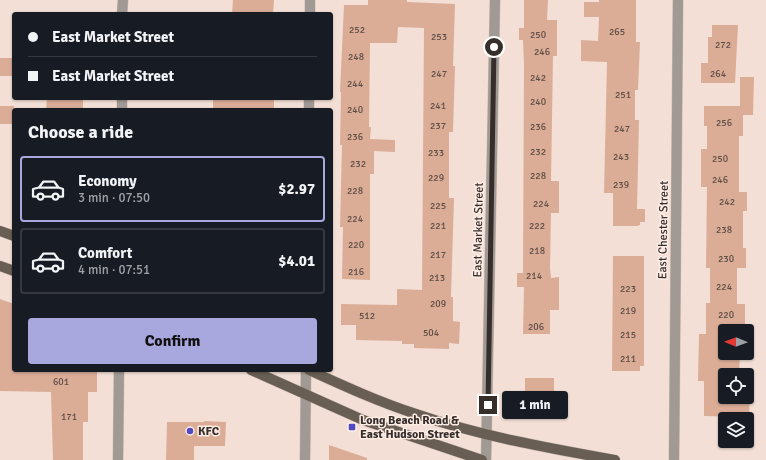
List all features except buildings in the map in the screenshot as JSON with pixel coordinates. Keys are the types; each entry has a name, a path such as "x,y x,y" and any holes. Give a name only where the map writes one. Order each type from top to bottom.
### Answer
{"main road":[{"path":"0,231 12,235"},
{"path":"0,266 12,270"},
{"path":"255,372 363,420 482,460"},
{"path":"313,372 351,389 416,414 487,434 615,460"}],"street":[{"path":"122,12 123,0"},
{"path":"310,0 310,12"},
{"name":"East Market Street","path":"486,460 495,0"},
{"name":"East Chester Street","path":"674,460 678,0"},
{"path":"118,460 119,372"},
{"path":"305,460 306,372"}],"place":[{"name":"Long Beach Road & East Hudson Street","path":"352,427"},
{"name":"KFC","path":"190,431"}],"route":[{"path":"488,405 494,47"}]}
